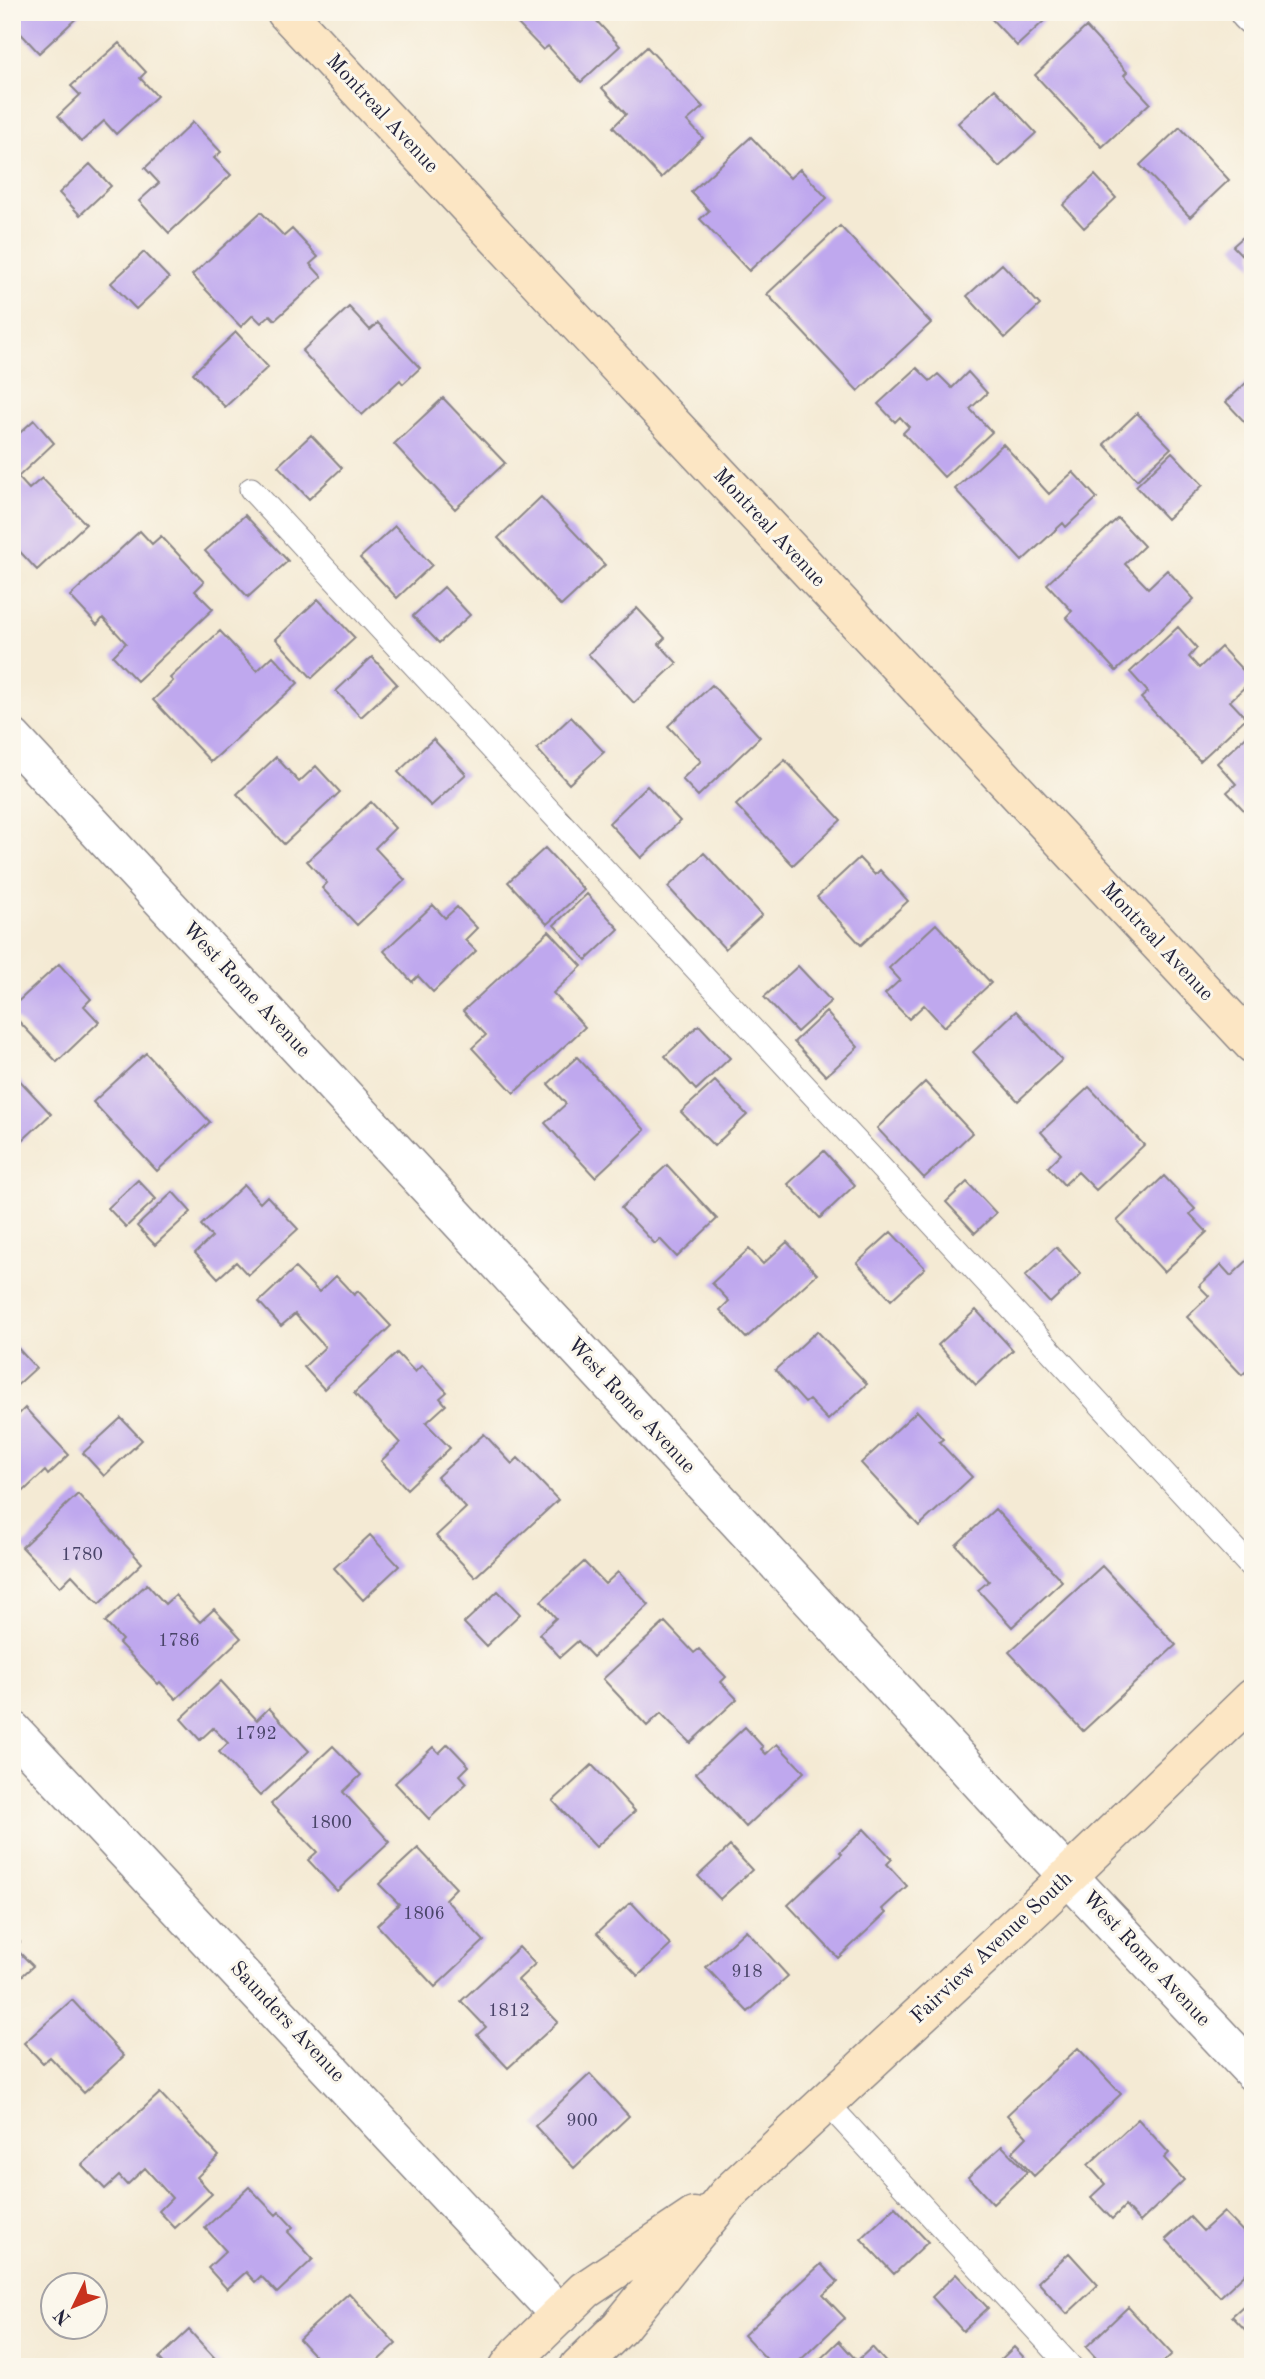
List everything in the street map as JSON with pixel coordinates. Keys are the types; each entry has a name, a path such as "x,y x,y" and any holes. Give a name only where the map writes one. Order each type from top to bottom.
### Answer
{"street":[{"name":"Montreal Avenue","path":"286,12 1253,1044"},
{"name":"West Rome Avenue","path":"12,738 1068,1877 1253,2072"},
{"name":"Fairview Avenue South","path":"594,2362 728,2194 1068,1877 1253,1698"},
{"name":"Saunders Avenue","path":"12,1730 560,2315"},
{"name":"Fairview Avenue South","path":"509,2367 586,2290 728,2194"}],"lane":[{"path":"251,489 1253,1569"},
{"path":"826,2102 1071,2367"}],"building":[{"path":"12,12 81,14 39,53 12,24"},
{"path":"527,12 596,12 592,16 620,46 581,82 548,46 543,50 516,22"},
{"path":"985,12 1036,12 1044,21 1017,46"},
{"path":"1086,27 1127,72 1124,75 1150,103 1102,147 1035,75"},
{"path":"119,43 146,72 140,78 157,96 116,134 104,121 81,142 58,116 80,95 71,86"},
{"path":"647,47 703,107 687,121 703,138 661,178 613,127 626,114 602,88"},
{"path":"995,89 1036,133 999,167 958,123"},
{"path":"193,122 221,152 214,158 231,175 169,233 139,201 159,183 145,168"},
{"path":"1180,127 1229,180 1190,217 1140,165"},
{"path":"751,137 790,178 800,169 827,198 749,271 700,219 709,211 691,192"},
{"path":"90,164 111,186 80,215 59,193"},
{"path":"1095,175 1116,198 1084,228 1063,205"},
{"path":"261,212 284,236 292,229 318,257 310,264 322,277 275,320 270,315 261,323 253,315 241,327 192,275"},
{"path":"840,226 931,323 858,391 767,294"},
{"path":"1253,228 1253,267 1233,246"},
{"path":"144,252 169,278 136,309 111,283"},
{"path":"1002,264 1040,305 1005,338 967,296"},
{"path":"349,307 370,330 378,323 420,368 403,384 400,380 362,415 302,351"},
{"path":"236,332 268,367 225,407 193,373"},
{"path":"917,368 930,381 938,374 952,388 968,372 987,393 970,409 992,432 944,477 903,433 909,427 900,417 895,422 878,404"},
{"path":"1253,376 1253,431 1226,402"},
{"path":"443,398 505,463 455,509 394,444"},
{"path":"1137,413 1171,448 1137,480 1104,444"},
{"path":"34,420 54,443 18,477 29,489 42,478 86,524 37,570 12,543 12,535 15,533 12,530 12,440"},
{"path":"311,435 342,468 309,499 278,466"},
{"path":"1003,444 1049,494 1073,472 1097,498 1066,527 1063,523 1022,561 955,489"},
{"path":"1172,452 1203,485 1167,519 1136,486"},
{"path":"541,497 605,565 561,606 498,538"},
{"path":"245,515 288,561 248,597 205,551"},
{"path":"1118,518 1144,546 1125,564 1148,588 1167,570 1194,599 1116,671 1066,617 1072,611 1047,584"},
{"path":"395,526 432,565 397,598 360,558"},
{"path":"140,531 152,544 161,536 204,582 195,591 213,609 137,681 113,656 126,643 103,618 97,625 70,596"},
{"path":"444,587 470,615 439,643 413,616"},
{"path":"318,599 355,638 312,678 276,639"},
{"path":"637,608 665,638 659,644 677,663 634,703 588,654"},
{"path":"1178,627 1197,648 1189,657 1199,668 1221,647 1252,680 1230,701 1246,718 1200,761 1141,698 1148,692 1130,672"},
{"path":"220,631 257,671 273,656 298,683 211,762 153,700 173,681 170,678"},
{"path":"372,657 397,684 361,717 336,691"},
{"path":"712,685 760,737 698,796 682,779 701,761 668,726"},
{"path":"571,717 604,752 569,784 537,749"},
{"path":"1253,730 1253,820 1227,792 1236,784 1217,763"},
{"path":"433,739 466,774 431,806 398,772"},
{"path":"276,757 299,782 316,766 340,792 284,844 237,794"},
{"path":"785,760 841,820 793,865 736,805"},
{"path":"647,786 680,821 641,858 609,823"},
{"path":"371,802 395,828 375,848 405,880 357,925 322,888 327,883 307,861"},
{"path":"545,848 584,890 547,924 508,882"},
{"path":"704,853 762,915 725,949 668,887"},
{"path":"859,858 875,875 880,870 908,901 861,945 817,897"},
{"path":"587,894 619,929 586,960 554,925"},
{"path":"433,905 445,918 457,907 477,928 465,940 476,951 433,992 418,976 412,982 384,951"},
{"path":"936,924 991,983 944,1027 924,1005 909,1019 885,994 900,980 889,968"},
{"path":"549,931 582,966 553,993 585,1027 514,1093 472,1048 486,1035 463,1011"},
{"path":"59,964 91,999 84,1006 99,1022 57,1062 12,1014 12,1007"},
{"path":"798,966 831,1001 797,1032 764,997"},
{"path":"1016,1011 1062,1060 1018,1101 973,1052"},
{"path":"826,1012 858,1047 826,1076 794,1042"},
{"path":"699,1025 730,1058 696,1090 665,1056"},
{"path":"146,1053 210,1122 157,1171 93,1102"},
{"path":"577,1057 645,1130 595,1177 545,1123 566,1104 548,1084"},
{"path":"12,1072 51,1114 12,1150"},
{"path":"715,1081 747,1115 714,1146 681,1112"},
{"path":"925,1082 972,1133 924,1178 877,1128"},
{"path":"1089,1087 1144,1145 1096,1190 1078,1172 1064,1185 1048,1167 1061,1154 1041,1132"},
{"path":"824,1151 855,1185 820,1218 788,1184"},
{"path":"667,1165 717,1219 677,1257 660,1239 655,1244 621,1208"},
{"path":"1164,1176 1195,1209 1190,1214 1207,1232 1164,1272 1117,1221"},
{"path":"138,1180 156,1199 126,1227 108,1208"},
{"path":"967,1182 996,1213 975,1233 946,1202"},
{"path":"244,1185 260,1203 267,1196 298,1229 248,1275 236,1262 218,1278 195,1253 212,1237 201,1225"},
{"path":"173,1192 191,1212 155,1245 137,1226"},
{"path":"891,1232 925,1268 891,1300 857,1263"},
{"path":"787,1242 817,1274 746,1338 720,1310 729,1301 712,1283 749,1249 763,1264"},
{"path":"1056,1247 1081,1274 1050,1303 1025,1276"},
{"path":"1250,1258 1253,1261 1253,1365 1242,1375 1187,1317 1209,1296 1199,1286 1221,1265 1231,1276"},
{"path":"295,1268 319,1292 336,1276 354,1295 358,1291 391,1326 324,1389 304,1367 325,1347 295,1314 281,1326 259,1302"},
{"path":"976,1310 1013,1350 976,1385 938,1345"},
{"path":"817,1331 867,1384 828,1420 809,1400 805,1403 775,1370"},
{"path":"15,1345 36,1368 12,1390 12,1347"},
{"path":"397,1353 415,1372 422,1365 447,1392 440,1398 446,1405 426,1423 450,1448 407,1489 381,1461 400,1443 354,1393"},
{"path":"25,1408 69,1455 48,1475 45,1471 12,1502 12,1421"},
{"path":"917,1411 943,1439 939,1442 972,1477 919,1526 861,1463"},
{"path":"121,1418 142,1440 104,1476 83,1453"},
{"path":"484,1434 512,1464 518,1458 558,1500 475,1577 436,1536 466,1508 437,1477"},
{"path":"78,1494 142,1563 99,1604 72,1575 60,1587 22,1547"},
{"path":"995,1509 1062,1581 1012,1627 978,1590 989,1581 956,1545"},
{"path":"370,1535 399,1566 363,1600 334,1568"},
{"path":"584,1562 605,1584 618,1572 649,1605 593,1657 578,1641 560,1657 539,1634 556,1618 541,1601"},
{"path":"1102,1566 1176,1645 1083,1731 1009,1652"},
{"path":"147,1584 165,1604 175,1595 200,1622 214,1609 241,1638 176,1699 119,1643 122,1640 105,1622"},
{"path":"498,1591 520,1614 486,1646 464,1623"},
{"path":"665,1622 694,1653 699,1649 726,1677 721,1682 737,1699 690,1743 661,1713 647,1726 603,1679"},
{"path":"221,1681 257,1720 269,1708 309,1751 260,1796 219,1752 228,1743 213,1728 200,1740 181,1719"},
{"path":"745,1727 766,1754 777,1744 804,1772 746,1827 696,1773"},
{"path":"448,1744 469,1766 460,1775 467,1783 429,1819 395,1783 433,1747 439,1753"},
{"path":"333,1746 361,1775 343,1792 390,1842 337,1891 308,1860 317,1852 271,1804"},
{"path":"592,1765 635,1811 596,1847 553,1801"},
{"path":"864,1829 892,1859 887,1864 907,1886 882,1909 886,1913 838,1958 788,1905 842,1854 840,1852"},
{"path":"730,1846 752,1870 720,1899 698,1876"},
{"path":"418,1848 456,1888 445,1899 484,1941 435,1987 377,1925 399,1904 379,1884"},
{"path":"631,1902 671,1945 638,1976 597,1933"},
{"path":"746,1930 788,1976 748,2012 706,1967"},
{"path":"12,1934 20,1942 15,1948 33,1966 12,1985"},
{"path":"519,1947 535,1964 518,1980 558,2022 508,2068 477,2035 486,2027 461,2001"},
{"path":"72,2000 124,2056 84,2093 50,2057 43,2063 24,2043"},
{"path":"1078,2048 1121,2094 1034,2176 1012,2152 1027,2137 1007,2115"},
{"path":"590,2074 629,2116 574,2168 535,2126"},
{"path":"160,2093 219,2156 197,2177 212,2194 175,2228 159,2211 172,2198 145,2168 127,2185 119,2176 105,2189 82,2165"},
{"path":"1138,2119 1169,2153 1164,2158 1184,2180 1140,2222 1125,2206 1112,2219 1091,2197 1105,2184 1088,2165"},
{"path":"1002,2146 1027,2172 993,2204 968,2177"},
{"path":"249,2187 276,2215 279,2212 293,2227 288,2232 313,2259 277,2293 261,2276 255,2282 246,2272 227,2289 208,2268 226,2251 205,2228"},
{"path":"895,2207 928,2242 894,2274 861,2239"},
{"path":"1224,2212 1253,2242 1253,2266 1220,2297 1166,2239 1190,2217 1203,2231"},
{"path":"1069,2253 1098,2285 1067,2314 1038,2282"},
{"path":"821,2264 838,2282 823,2295 845,2318 793,2367 774,2367 744,2335"},
{"path":"956,2274 988,2308 963,2331 932,2297"},
{"path":"349,2293 396,2344 371,2367 325,2367 299,2339"},
{"path":"1253,2297 1253,2338 1232,2316"},
{"path":"1128,2307 1172,2354 1158,2367 1104,2367 1086,2347"},
{"path":"189,2330 223,2367 167,2367 159,2358"},
{"path":"839,2341 857,2361 872,2347 890,2367 812,2367"},
{"path":"1014,2347 1033,2367 993,2367"}]}
